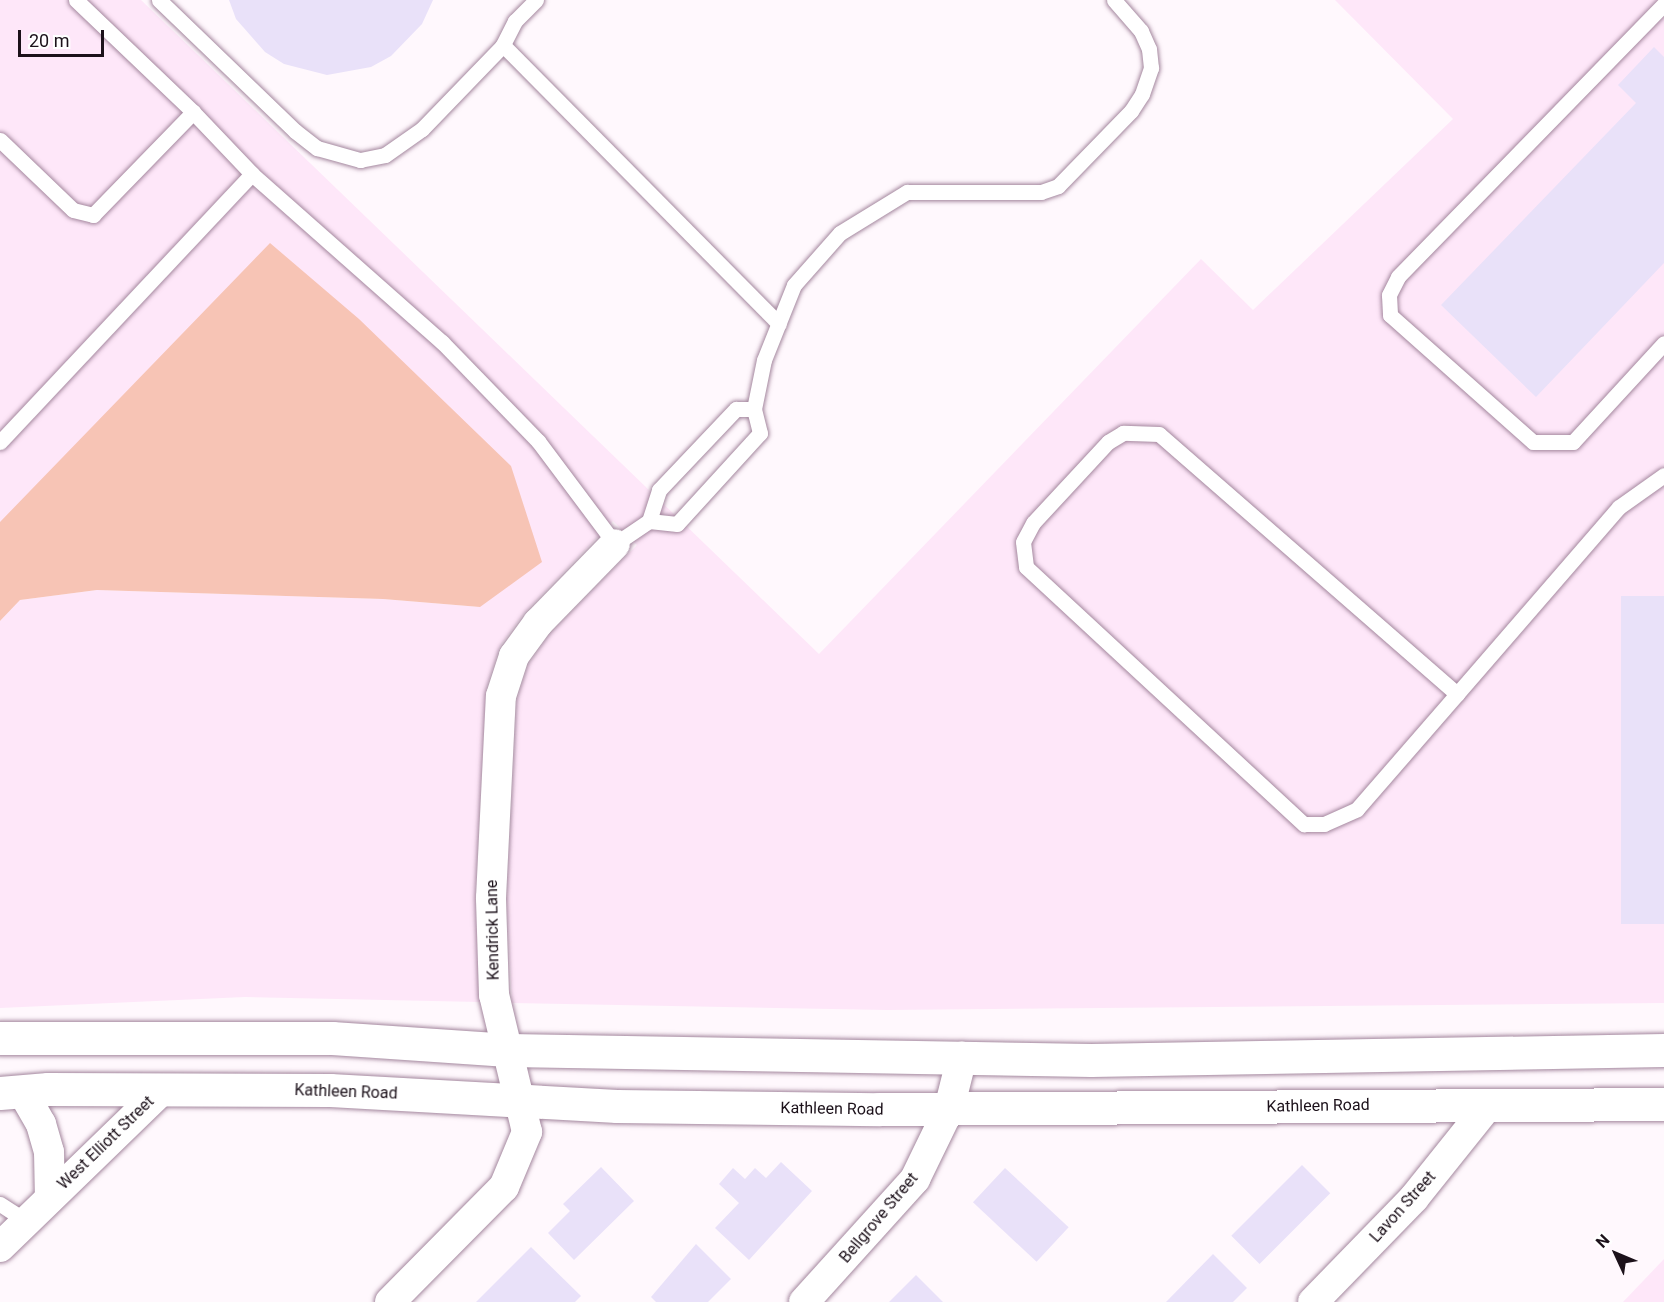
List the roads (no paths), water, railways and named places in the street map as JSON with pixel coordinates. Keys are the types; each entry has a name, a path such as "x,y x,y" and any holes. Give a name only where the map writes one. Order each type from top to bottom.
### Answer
{"main road":[{"path":"0,1038 332,1038 509,1050 1091,1060 1664,1050"},
{"name":"Kathleen Road","path":"11,1092 163,1089 330,1090 617,1106 949,1109 1664,1104"}],"street":[{"name":"Kendrick Lane","path":"390,1302 504,1187 527,1132 522,1100 494,995 491,898 501,696 514,656 538,623 615,544"},
{"name":"Bellgrove Street","path":"804,1302 915,1179 949,1109 962,1057"},
{"name":"West Elliott Street","path":"0,1246 163,1089"},
{"name":"West Elliott Street","path":"11,1092 41,1124 49,1152 50,1198"},
{"name":"Lavon Street","path":"1313,1302 1414,1198 1487,1107"}],"lane":[{"path":"76,0 193,112 252,174 442,342 538,441 615,544 649,521 659,490 736,409 754,408"},
{"path":"159,0 296,131 317,148 360,159 385,155 422,129 502,45 515,21 536,0"},
{"path":"649,521 677,524 760,433 754,408 764,360 794,285 840,232 907,192 1041,192 1069,177 1131,111 1142,94 1151,68 1141,31 1114,0"},
{"path":"1664,4 1398,277 1389,296 1390,315 1533,442 1573,442 1664,343"},
{"path":"502,45 779,324"},
{"path":"0,140 73,210 93,215 193,112"},
{"path":"0,442 252,174"},
{"path":"1457,694 1159,434 1123,433 1108,442 1033,523 1023,542 1026,567 1304,824 1324,824 1357,809 1457,694 1619,507 1664,475"},
{"path":"0,1204 26,1221"}]}
